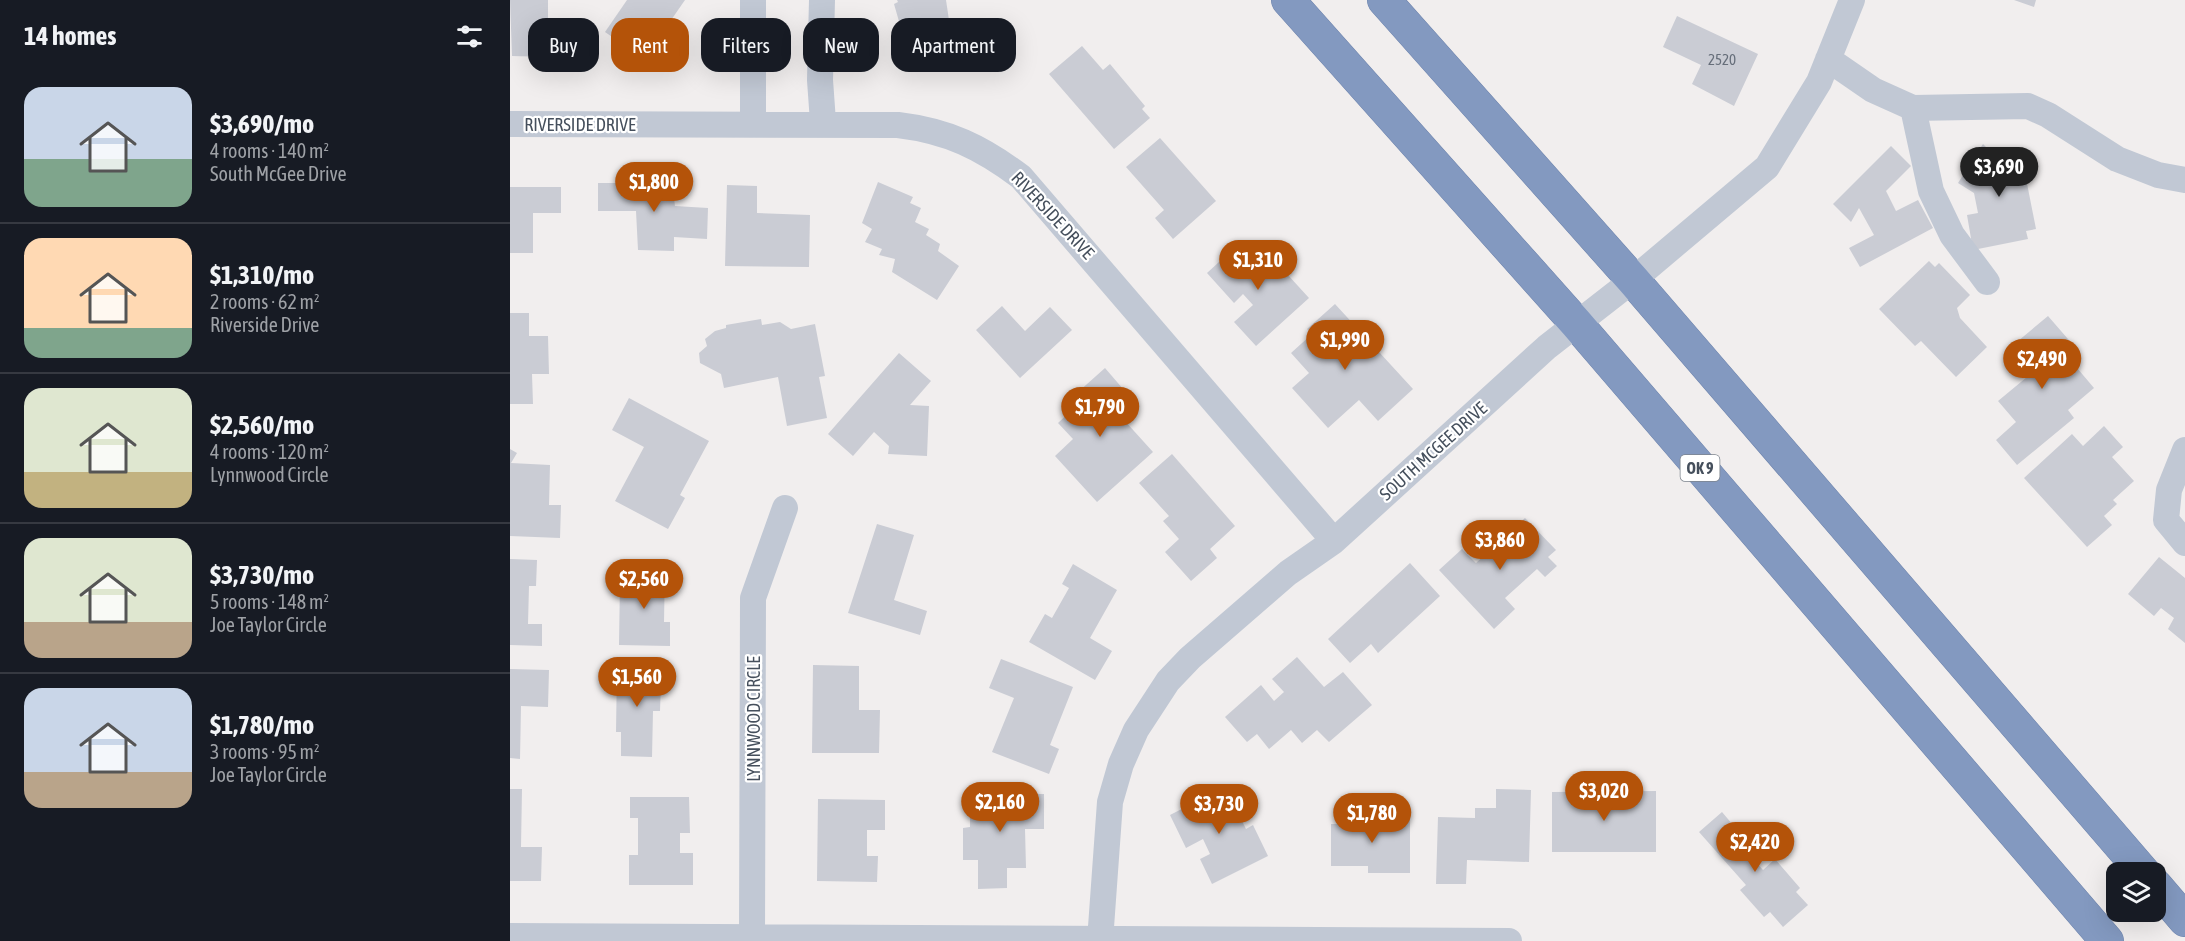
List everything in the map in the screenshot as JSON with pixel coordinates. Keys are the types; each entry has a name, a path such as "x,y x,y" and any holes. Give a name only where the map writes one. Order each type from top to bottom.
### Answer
{"highway":[{"name":"OK 9","path":"1288,0 1576,323 2107,941"},
{"path":"1384,0 1633,280 2135,862"},
{"path":"2166,898 2185,920"}],"street":[{"path":"753,0 753,123"},
{"path":"822,0 820,80 823,122"},
{"name":"SOUTH MCGEE DRIVE","path":"1100,941 1110,802 1121,764 1136,730 1168,681 1190,658 1288,573 1334,541 1576,323 1633,280 1767,167 1819,82 1852,0"},
{"path":"1828,59 1874,90 1912,108 2028,106 2048,114 2117,159 2158,175 2185,180"},
{"path":"1912,108 1931,191 1952,236 1987,282"},
{"name":"RIVERSIDE DRIVE","path":"510,124 823,122 898,124 948,134 974,146 1021,177 1334,541"},
{"path":"2185,450 2169,490 2166,520 2185,543"},
{"name":"LYNNWOOD CIRCLE","path":"752,937 753,598 785,508"},
{"path":"510,936 1100,941 1509,941"}],"building":[{"path":"510,0 548,0 548,18 528,18 528,56 512,56"},
{"path":"627,0 685,0 672,18 615,18"},
{"path":"897,0 946,0 949,18 898,18 894,4 898,2"},
{"path":"2014,0 2036,0 2034,7"},
{"path":"1677,16 1758,54 1734,106 1692,84 1701,65 1663,47"},
{"path":"611,23 611,36 605,32"},
{"path":"1082,46 1103,70 1110,64 1145,106 1142,109 1150,118 1114,149 1049,74"},
{"path":"1160,138 1216,201 1173,239 1155,218 1164,210 1126,167"},
{"path":"1983,144 1992,153 2020,148 2036,229 2026,231 2028,239 1973,250 1967,215 1978,213 1974,193 1958,183"},
{"path":"1891,146 1911,166 1886,191 1896,211 1918,200 1933,228 1860,267 1849,248 1874,235 1859,208 1851,222 1833,204"},
{"path":"878,182 913,197 910,203 921,208 915,222 929,229 926,235 940,244 938,251 959,266 937,300 892,272 895,259 879,255 882,249 865,242 872,229 862,223"},
{"path":"598,183 672,183 675,206 708,208 707,239 674,237 674,251 638,250 636,211 598,211"},
{"path":"727,185 757,186 757,213 810,215 809,267 725,266"},
{"path":"510,187 561,187 561,213 533,213 533,253 510,253"},
{"path":"1243,240 1270,269 1277,263 1309,298 1256,346 1234,322 1253,305 1243,294 1234,303 1207,273"},
{"path":"1929,261 1935,267 1939,263 1970,295 1957,308 1960,318 1987,347 1956,377 1921,341 1915,346 1879,309"},
{"path":"1335,304 1413,389 1378,421 1359,400 1328,428 1292,388 1309,373 1291,353 1312,334 1307,329"},
{"path":"1002,306 1025,331 1050,307 1072,330 1020,378 976,330"},
{"path":"510,313 529,313 529,336 548,336 549,374 532,374 533,404 510,404"},
{"path":"2048,316 2081,354 2072,362 2094,388 2068,410 2074,418 2017,465 1996,440 2016,422 1998,401 2027,377 2006,351"},
{"path":"761,319 762,325 780,322 791,329 815,324 825,376 819,377 827,418 787,426 778,377 724,388 721,374 700,363 699,353 707,346 705,339 715,331 726,328 726,325"},
{"path":"899,353 931,381 910,405 929,406 927,456 888,454 889,446 874,432 853,456 828,434"},
{"path":"1105,368 1130,397 1115,410 1153,452 1097,502 1055,456 1073,439 1058,423 1074,408 1068,401"},
{"path":"629,398 709,441 680,495 685,498 668,529 615,501 644,447 612,430"},
{"path":"2104,426 2123,447 2112,457 2134,481 2113,500 2117,504 2104,516 2112,525 2087,547 2024,478 2072,434 2083,446"},
{"path":"510,449 517,453 511,463 550,465 549,505 561,505 560,538 510,536"},
{"path":"1172,454 1235,526 1210,549 1217,558 1191,581 1165,552 1179,539 1163,521 1169,516 1139,483"},
{"path":"1525,518 1556,550 1548,557 1557,566 1545,577 1537,569 1505,598 1515,609 1494,629 1439,570 1462,549 1476,563"},
{"path":"877,524 914,535 894,600 927,611 920,635 848,613"},
{"path":"2159,557 2185,578 2185,643 2168,629 2174,618 2161,608 2154,616 2128,594"},
{"path":"510,559 537,560 536,586 529,586 528,624 542,624 542,646 510,645"},
{"path":"1410,563 1440,596 1378,653 1371,644 1350,663 1328,639"},
{"path":"1073,564 1117,590 1090,638 1112,651 1095,680 1029,642 1045,614 1052,618 1069,588 1062,584"},
{"path":"640,566 665,566 664,622 670,622 670,646 619,645 620,581 639,581"},
{"path":"1297,657 1324,687 1343,672 1372,705 1329,742 1317,730 1302,743 1291,730 1269,749 1257,734 1247,742 1225,717 1261,685 1274,701 1284,692 1272,679"},
{"path":"1001,659 1073,687 1050,745 1059,749 1049,774 992,752 1014,698 989,688"},
{"path":"617,665 656,666 655,683 661,683 660,711 653,711 652,757 621,756 621,732 616,732"},
{"path":"813,665 859,666 859,710 880,710 879,753 812,753"},
{"path":"510,669 549,670 548,707 521,706 520,759 510,758"},
{"path":"1225,787 1246,829 1253,825 1268,856 1212,884 1200,859 1210,854 1203,839 1186,848 1170,815"},
{"path":"970,788 997,788 997,794 1044,794 1044,829 1025,829 1026,868 1007,868 1007,888 978,889 978,860 963,860 963,828 970,827"},
{"path":"510,789 522,789 521,847 542,847 541,881 510,881"},
{"path":"1496,789 1531,790 1529,862 1467,860 1466,884 1436,884 1438,817 1475,818 1475,808 1496,808"},
{"path":"1656,791 1656,852 1552,852 1552,792"},
{"path":"630,797 689,797 690,833 680,833 680,853 693,853 693,885 629,885 629,855 638,855 638,818 630,818"},
{"path":"818,799 885,800 885,830 867,830 867,856 878,856 877,882 817,881"},
{"path":"1722,812 1750,845 1744,849 1763,870 1775,859 1800,888 1796,892 1808,905 1783,927 1770,912 1764,917 1740,890 1746,885 1699,832"},
{"path":"1344,818 1410,818 1410,873 1368,873 1368,866 1331,866 1331,824 1344,824"}]}
